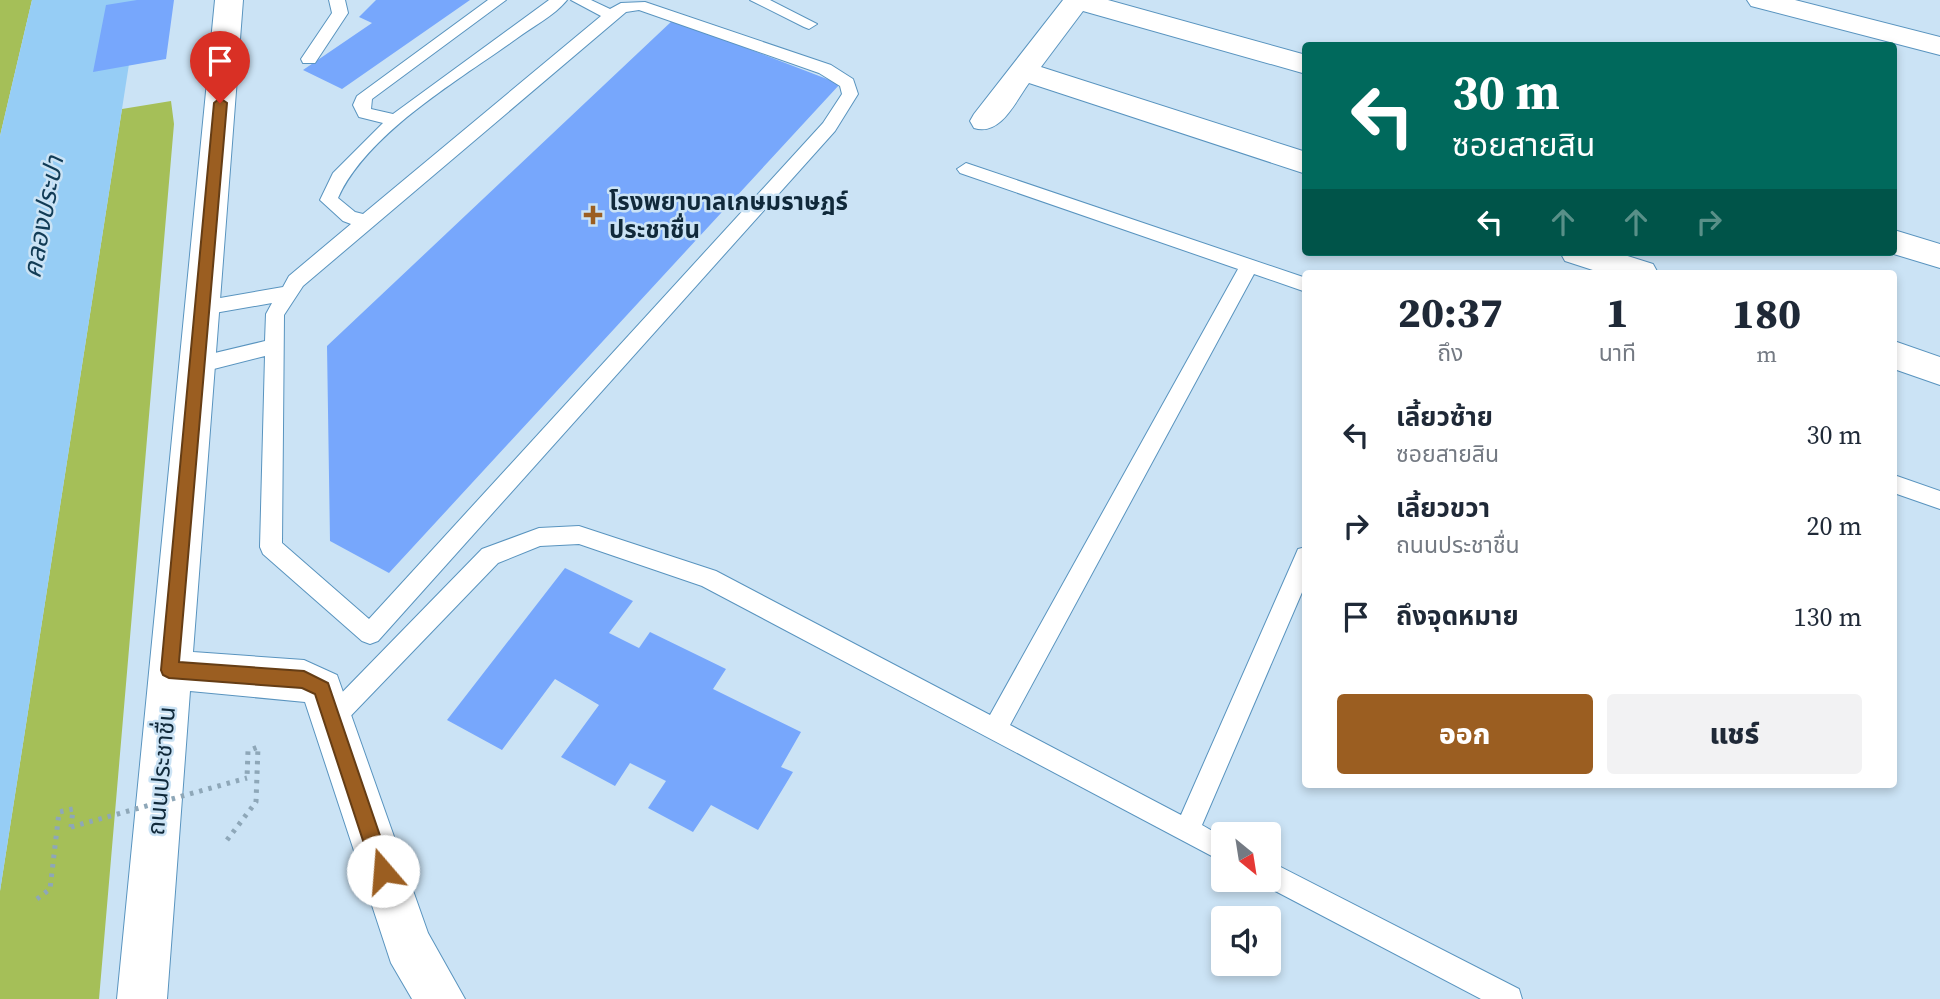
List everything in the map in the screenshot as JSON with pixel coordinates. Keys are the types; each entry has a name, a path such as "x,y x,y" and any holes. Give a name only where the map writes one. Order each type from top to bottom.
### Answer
{"main road":[{"name":"ถนนประชาชื่น","path":"142,999 229,0"},
{"path":"985,121 1077,0 1302,64"},
{"path":"1760,0 1843,11 1940,46"},
{"path":"1023,71 1302,162"},
{"path":"1897,243 1940,256"},
{"path":"1589,256 1632,270"},
{"path":"1897,356 1940,371"},
{"path":"169,670 304,680 322,689 408,946 440,999"}],"lane":[{"path":"309,59 340,13 337,0"},
{"path":"395,120 365,113 361,105 365,96 498,0"},
{"path":"366,221 349,217 337,210 330,200 331,190 338,176 395,120 559,0"},
{"path":"579,0 613,16"},
{"path":"758,0 809,24"},
{"path":"643,2 825,69 847,83 850,94 829,127 370,634 271,547 275,314 296,281 613,16 621,8 643,2"},
{"path":"966,169 1302,284"},
{"path":"994,731 1249,265"},
{"path":"203,308 289,293"},
{"path":"198,365 274,346"},
{"path":"1897,485 1940,500"},
{"path":"332,719 426,619 490,556 539,537 579,535 708,578 1211,844"},
{"path":"1187,831 1302,565"},
{"path":"1281,880 1509,999"}],"path":[{"path":"37,899 50,889 59,812 73,809 71,827 247,778 248,751 258,747 256,802 228,840"}],"green space":[{"path":"0,0 32,0 0,136"},
{"path":"171,101 174,124 99,999 0,999 0,891 122,109"}],"water":[{"name":"คลองประปา","path":"32,0 139,0 0,891 0,136"}],"building":[{"path":"137,0 174,0 166,59 93,72 106,5"},
{"path":"376,0 470,0 342,89 303,70 372,23 359,17"},
{"name":"โรงพยาบาลเกษมราษฎร์ ประชาชื่น","path":"673,20 840,84 389,573 330,541 327,346"},
{"path":"565,568 633,601 609,633 639,648 650,632 726,669 713,689 801,732 781,767 793,772 758,830 711,805 693,832 648,808 666,781 630,763 615,786 561,757 599,705 555,679 502,750 447,720"}],"place":[{"name":"โรงพยาบาลเกษมราษฎร์ ประชาชื่น","path":"593,215"}],"route":[{"path":"220,103 169,670 304,680 322,689 383,871"}]}
